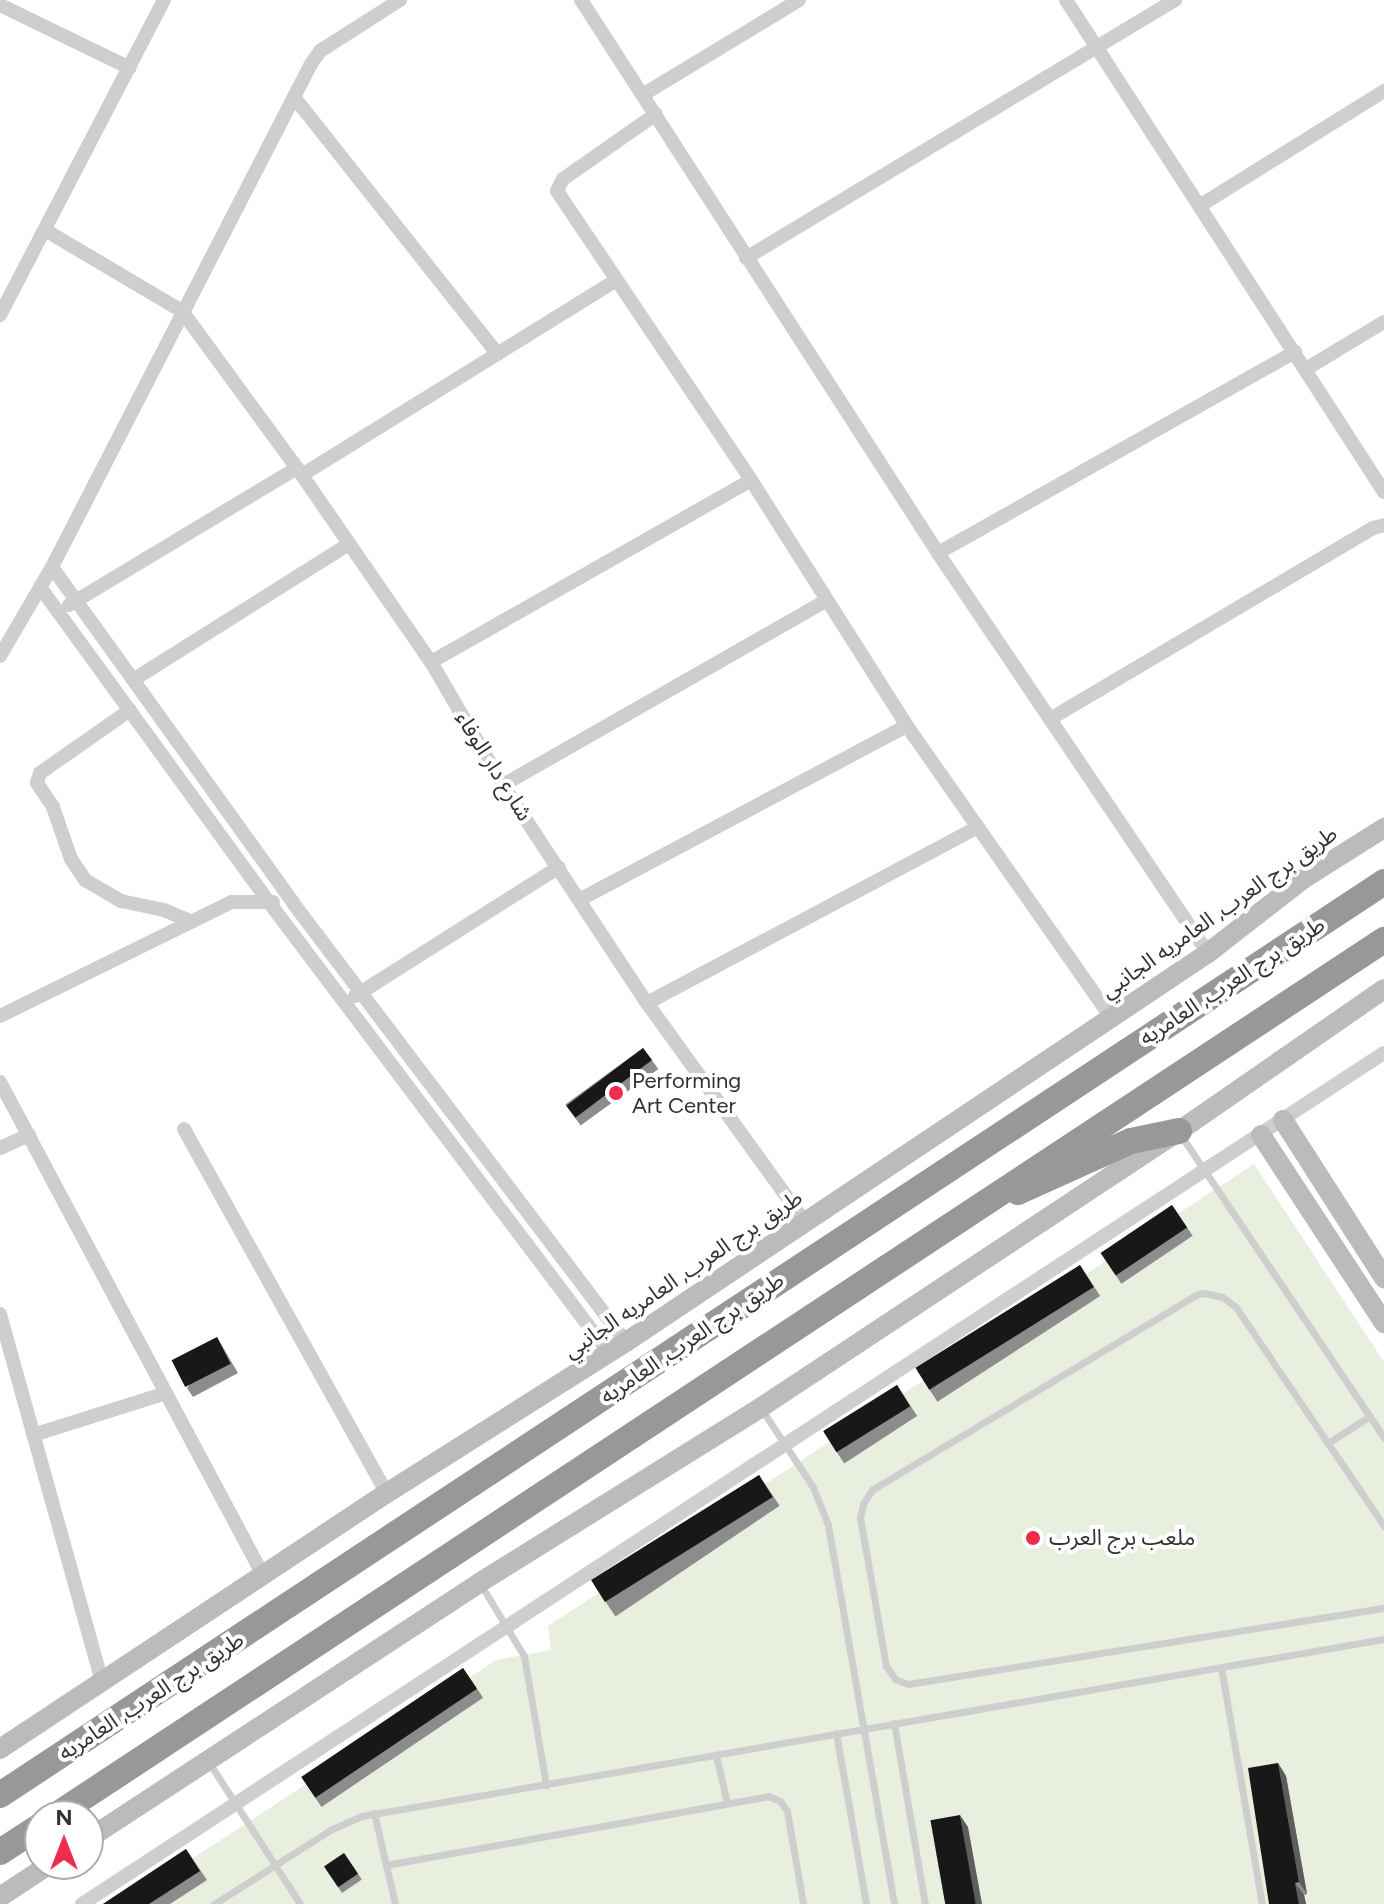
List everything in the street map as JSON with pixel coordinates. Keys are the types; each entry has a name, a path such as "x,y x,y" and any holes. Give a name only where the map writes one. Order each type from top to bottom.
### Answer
{"highway":[{"name":"طريق برج العرب, العامريه","path":"0,1795 1384,882"},
{"name":"طريق برج العرب, العامريه","path":"79,1800 973,1208 1384,940"},
{"path":"973,1208 1042,1183 1131,1141 1179,1131"},
{"path":"0,1852 24,1836"}],"street":[{"path":"0,315 164,0"},
{"path":"0,656 4,637 52,567 182,311 320,51 400,0"},
{"path":"581,0 938,553 1208,953"},
{"path":"644,94 799,0"},
{"path":"1066,0 1384,492"},
{"path":"746,258 1175,0"},
{"path":"0,5 130,68"},
{"path":"1201,205 1384,91"},
{"path":"294,97 498,354"},
{"path":"656,114 557,187 751,480 907,726 1111,1017"},
{"path":"45,230 182,311"},
{"path":"59,612 498,354 616,280"},
{"name":"شارع دار الوفاء","path":"182,311 431,662 503,785 647,1003 805,1222"},
{"path":"1306,369 1384,322"},
{"path":"938,553 1295,352"},
{"path":"431,662 751,480"},
{"path":"1050,719 1373,528 1384,525"},
{"path":"133,680 347,545"},
{"path":"52,567 293,903 536,1223 618,1347"},
{"path":"40,587 268,901 521,1236 618,1347"},
{"path":"503,785 825,601"},
{"path":"130,710 40,773 37,783 53,807 71,859 85,880 121,901 164,910 192,922"},
{"path":"581,899 907,726"},
{"path":"647,1003 976,828"},
{"name":"طريق برج العرب, العامريه الجانبي","path":"0,1749 387,1493 618,1347 1208,953 1303,879 1384,828"},
{"path":"344,1003 559,867"},
{"path":"0,1016 232,902 293,903"},
{"path":"104,1829 479,1583 760,1408 1179,1131 1384,989"},
{"path":"82,1904 1384,1053"},
{"path":"0,1082 163,1394 263,1575"},
{"path":"1283,1120 1384,1278"},
{"path":"184,1129 387,1493"},
{"path":"0,1148 29,1135"},
{"path":"1261,1135 1384,1323"},
{"path":"521,1236 536,1223"},
{"path":"0,1314 102,1682"},
{"path":"33,1435 163,1394"},
{"path":"0,1897 26,1880"}],"lane":[{"path":"1179,1131 1384,1438"},
{"path":"1384,1526 1236,1307 1222,1297 1196,1295 867,1497 861,1510 860,1524 886,1666 895,1679 914,1684 1384,1608"},
{"path":"760,1408 813,1487 828,1525 894,1904"},
{"path":"1328,1443 1370,1416"},
{"path":"479,1583 507,1625 527,1666 546,1785"},
{"path":"214,1904 340,1825 374,1813 1384,1639"},
{"path":"1221,1667 1262,1904"},
{"path":"894,1723 925,1904"},
{"path":"836,1733 866,1904"},
{"path":"716,1755 727,1803"},
{"path":"207,1761 300,1904"},
{"path":"386,1865 768,1796 784,1806 803,1904"},
{"path":"374,1813 395,1904"}],"green space":[{"name":"ملعب برج العرب","path":"1254,1164 1384,1362 1384,1904 123,1904 496,1660 551,1650 548,1626"}],"building":[{"path":"643,1048 652,1060 575,1118 566,1106"},
{"path":"1172,1205 1187,1227 1116,1275 1101,1253"},
{"path":"1080,1265 1094,1287 929,1390 915,1368"},
{"path":"217,1337 231,1364 185,1387 172,1360"},
{"path":"897,1385 910,1406 836,1452 823,1431"},
{"path":"759,1475 773,1497 605,1602 591,1580"},
{"path":"463,1668 477,1689 315,1798 301,1777"},
{"path":"1278,1763 1299,1882 1295,1883 1299,1904 1269,1904 1248,1768"},
{"path":"960,1815 976,1904 945,1904 930,1820"},
{"path":"186,1849 200,1871 149,1904 103,1904"},
{"path":"344,1853 358,1874 338,1887 324,1866"}],"place":[{"name":"Performing Art Center","path":"616,1093"},
{"name":"ملعب برج العرب","path":"1033,1538"}]}
